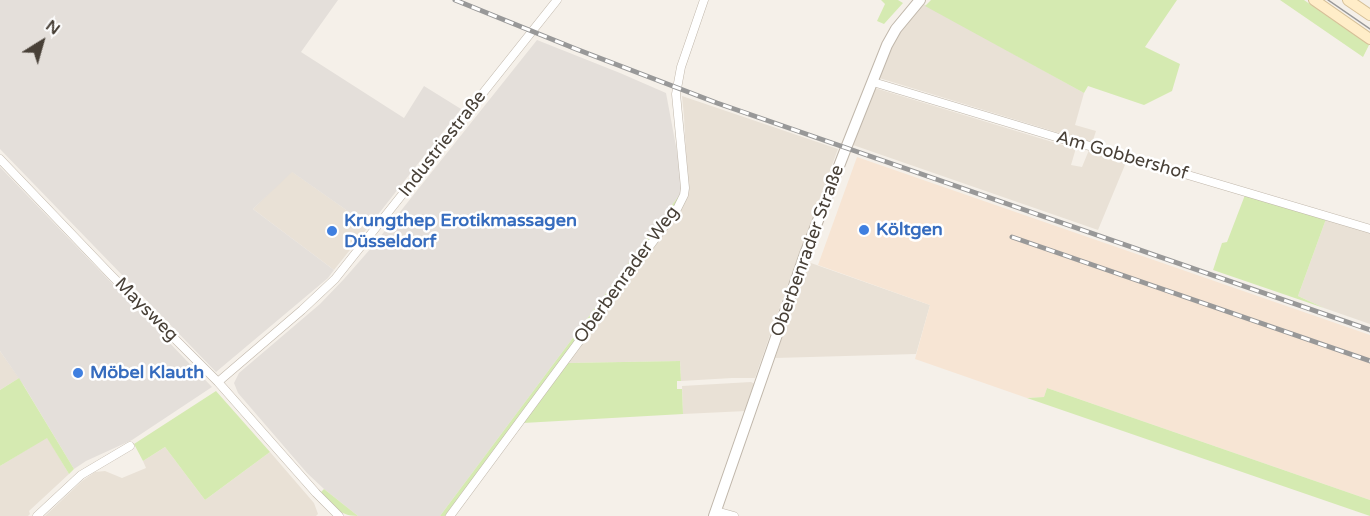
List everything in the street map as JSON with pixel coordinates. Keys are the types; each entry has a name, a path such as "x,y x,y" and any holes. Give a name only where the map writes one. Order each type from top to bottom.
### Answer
{"main road":[{"path":"1314,0 1370,39"},
{"path":"1348,0 1370,15"}],"street":[{"name":"Industriestraße","path":"218,382 335,279 557,0"},
{"name":"Oberbenrader Weg","path":"450,516 684,195 676,94 681,67 704,0"},
{"name":"Oberbenrader Straße","path":"734,516 715,513 805,254 887,45 896,28 920,0"},
{"name":"Am Gobbershof","path":"873,82 1370,229"},
{"name":"Maysweg","path":"0,159 218,382 336,516"},
{"path":"37,516 81,475 129,446"}],"shaded area":[{"path":"0,0 338,0 301,52 404,118 424,86 461,109 369,226 292,172 253,209 334,270 328,278 216,372 0,149"},
{"path":"922,3 1084,93 1075,125 1096,131 1092,143 879,78 894,41"},
{"path":"537,40 666,93 684,189 440,516 358,516 307,473 238,393 234,383 239,373 320,304 344,279"},
{"path":"875,88 1069,147 1072,146 1076,148 1071,165 1082,167 1089,150 1127,160 1098,230 853,145"},
{"path":"682,96 838,149 755,378 681,381 680,361 567,363 671,224 688,192"},
{"path":"857,157 1370,335 1370,500 1047,388 1044,397 1027,398 915,359 930,305 818,265"},
{"path":"0,167 212,387 132,440 74,469 0,351"},
{"path":"291,171 369,226 334,270 253,209"},
{"path":"1326,219 1370,232 1370,324 1298,296"},
{"path":"808,262 930,305 916,354 775,358"},
{"path":"0,351 19,378 0,390"},
{"path":"751,382 755,384 746,411 683,414 682,386"},
{"path":"47,437 69,474 29,511 28,516 0,516 0,466"},
{"path":"165,447 205,500 270,452 314,503 318,514 316,516 45,516 82,481 95,472 105,471 122,478 146,468 143,461"}],"green space":[{"path":"881,0 898,0 903,3 884,24 877,21 885,4"},
{"path":"931,0 1177,0 1145,47 1180,64 1172,91 1144,105 1088,86 1084,93 925,6"},
{"path":"1280,0 1304,0 1369,45 1363,57"},
{"path":"684,189 672,211 445,516 440,516"},
{"path":"1245,195 1326,219 1298,296 1324,308 1213,270 1222,243 1227,242"},
{"path":"680,361 681,381 677,381 677,389 682,389 683,414 523,423 567,363"},
{"path":"19,378 74,469 69,474 47,438 0,466 0,390"},
{"path":"1047,388 1370,500 1370,516 1027,398 1044,397"},
{"path":"216,391 270,452 205,500 165,447 143,461 134,444"},
{"path":"324,489 358,516 351,516 336,509 321,492"}],"tram line":[{"path":"1328,0 1370,29"}],"railway":[{"path":"455,0 717,103 1370,330"},
{"path":"1012,237 1370,361"}],"place":[{"name":"Költgen","path":"864,230"},
{"name":"Krungthep Erotikmassagen Düsseldorf","path":"332,231"},
{"name":"Möbel Klauth","path":"78,373"}]}
